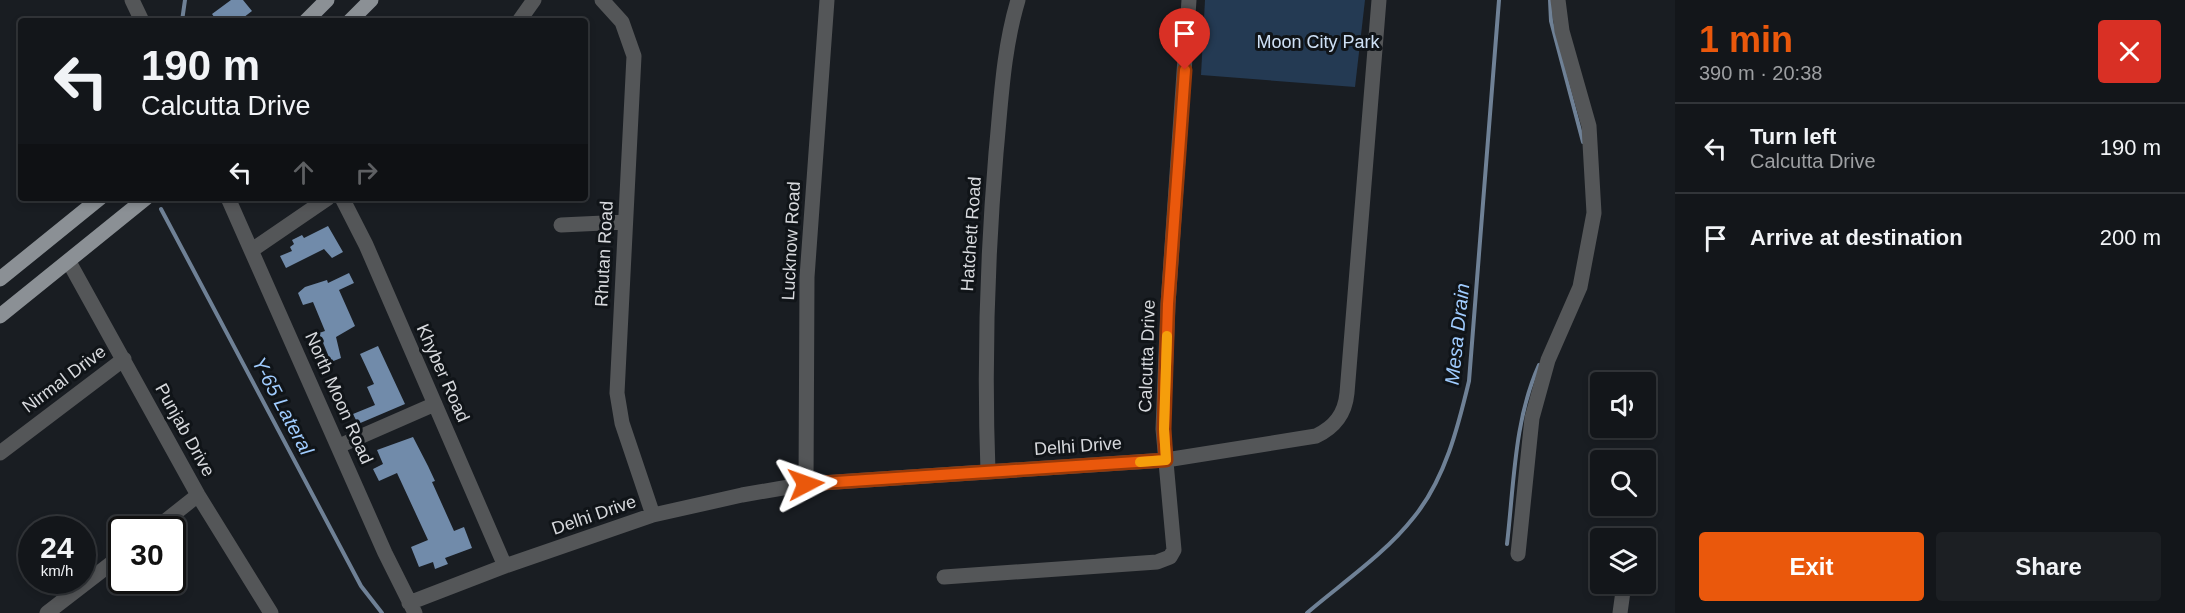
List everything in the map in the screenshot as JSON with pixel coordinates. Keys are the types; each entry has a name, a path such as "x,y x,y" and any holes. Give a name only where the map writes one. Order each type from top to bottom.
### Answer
{"main road":[{"path":"309,18 327,0"},
{"path":"353,18 371,0"},
{"path":"0,279 96,201"},
{"path":"0,316 142,201"}],"street":[{"path":"132,0 141,18"},
{"path":"521,18 534,0"},
{"name":"Rhutan Road","path":"602,0 622,22 634,56 617,393 622,423 653,515"},
{"name":"Lucknow Road","path":"806,484 807,277 827,0"},
{"name":"Hatchett Road","path":"988,472 984,365 986,281 1003,76 1018,0"},
{"name":"Calcutta Drive","path":"944,578 1164,561 1170,557 1175,545 1164,429 1168,304 1190,0"},
{"name":"Delhi Drive","path":"412,608 505,566 653,515 742,495 806,484 1166,460 1316,436 1327,430 1344,411 1364,206 1379,0"},
{"path":"1518,555 1533,418 1548,360 1580,287 1594,213 1589,126 1562,31 1558,0"},
{"name":"North Moon Road","path":"229,201 412,608"},
{"path":"252,250 324,201"},
{"name":"Khyber Road","path":"344,201 366,245 505,566"},
{"path":"561,225 625,222"},
{"name":"Punjab Drive","path":"69,262 198,495 272,613"},
{"name":"Nirmal Drive","path":"0,453 124,359"},
{"path":"339,446 435,404"},
{"path":"172,516 198,495"},
{"path":"46,613 108,566"},
{"path":"1620,613 1623,594"}],"green space":[{"name":"Moon City Park","path":"1205,0 1365,0 1355,87 1201,75"}],"building":[{"path":"231,0 243,0 252,11 243,18 215,18 212,14"},
{"path":"328,226 343,252 332,258 324,249 286,268 280,256 292,251 290,247 294,244 292,240 302,235 304,238"},
{"path":"349,273 354,283 339,290 355,326 336,337 341,358 331,362 319,333 325,331 313,302 303,305 298,293 305,287 327,280 328,283"},
{"path":"378,346 405,404 358,424 353,414 375,405 367,387 374,384 360,354"},
{"path":"413,437 435,481 432,482 454,531 464,527 472,548 445,558 448,564 435,569 433,562 419,567 411,547 428,540 397,473 379,481 373,469 383,464 377,450"}],"waterway":[{"name":"Y-65 Lateral","path":"182,18 185,0"},
{"name":"Mesa Drain","path":"1307,613 1377,556 1403,531 1434,486 1455,434 1469,381 1499,0"},
{"path":"1550,0 1551,21 1583,142"},
{"name":"Y-65 Lateral","path":"161,209 361,586 382,613"},
{"path":"1507,544 1520,430 1524,408 1539,365"}],"slow traffic":[{"path":"1140,462 1166,460 1164,429 1167,336"}],"route":[{"path":"806,484 1166,460 1164,429 1168,304 1185,70"}]}
